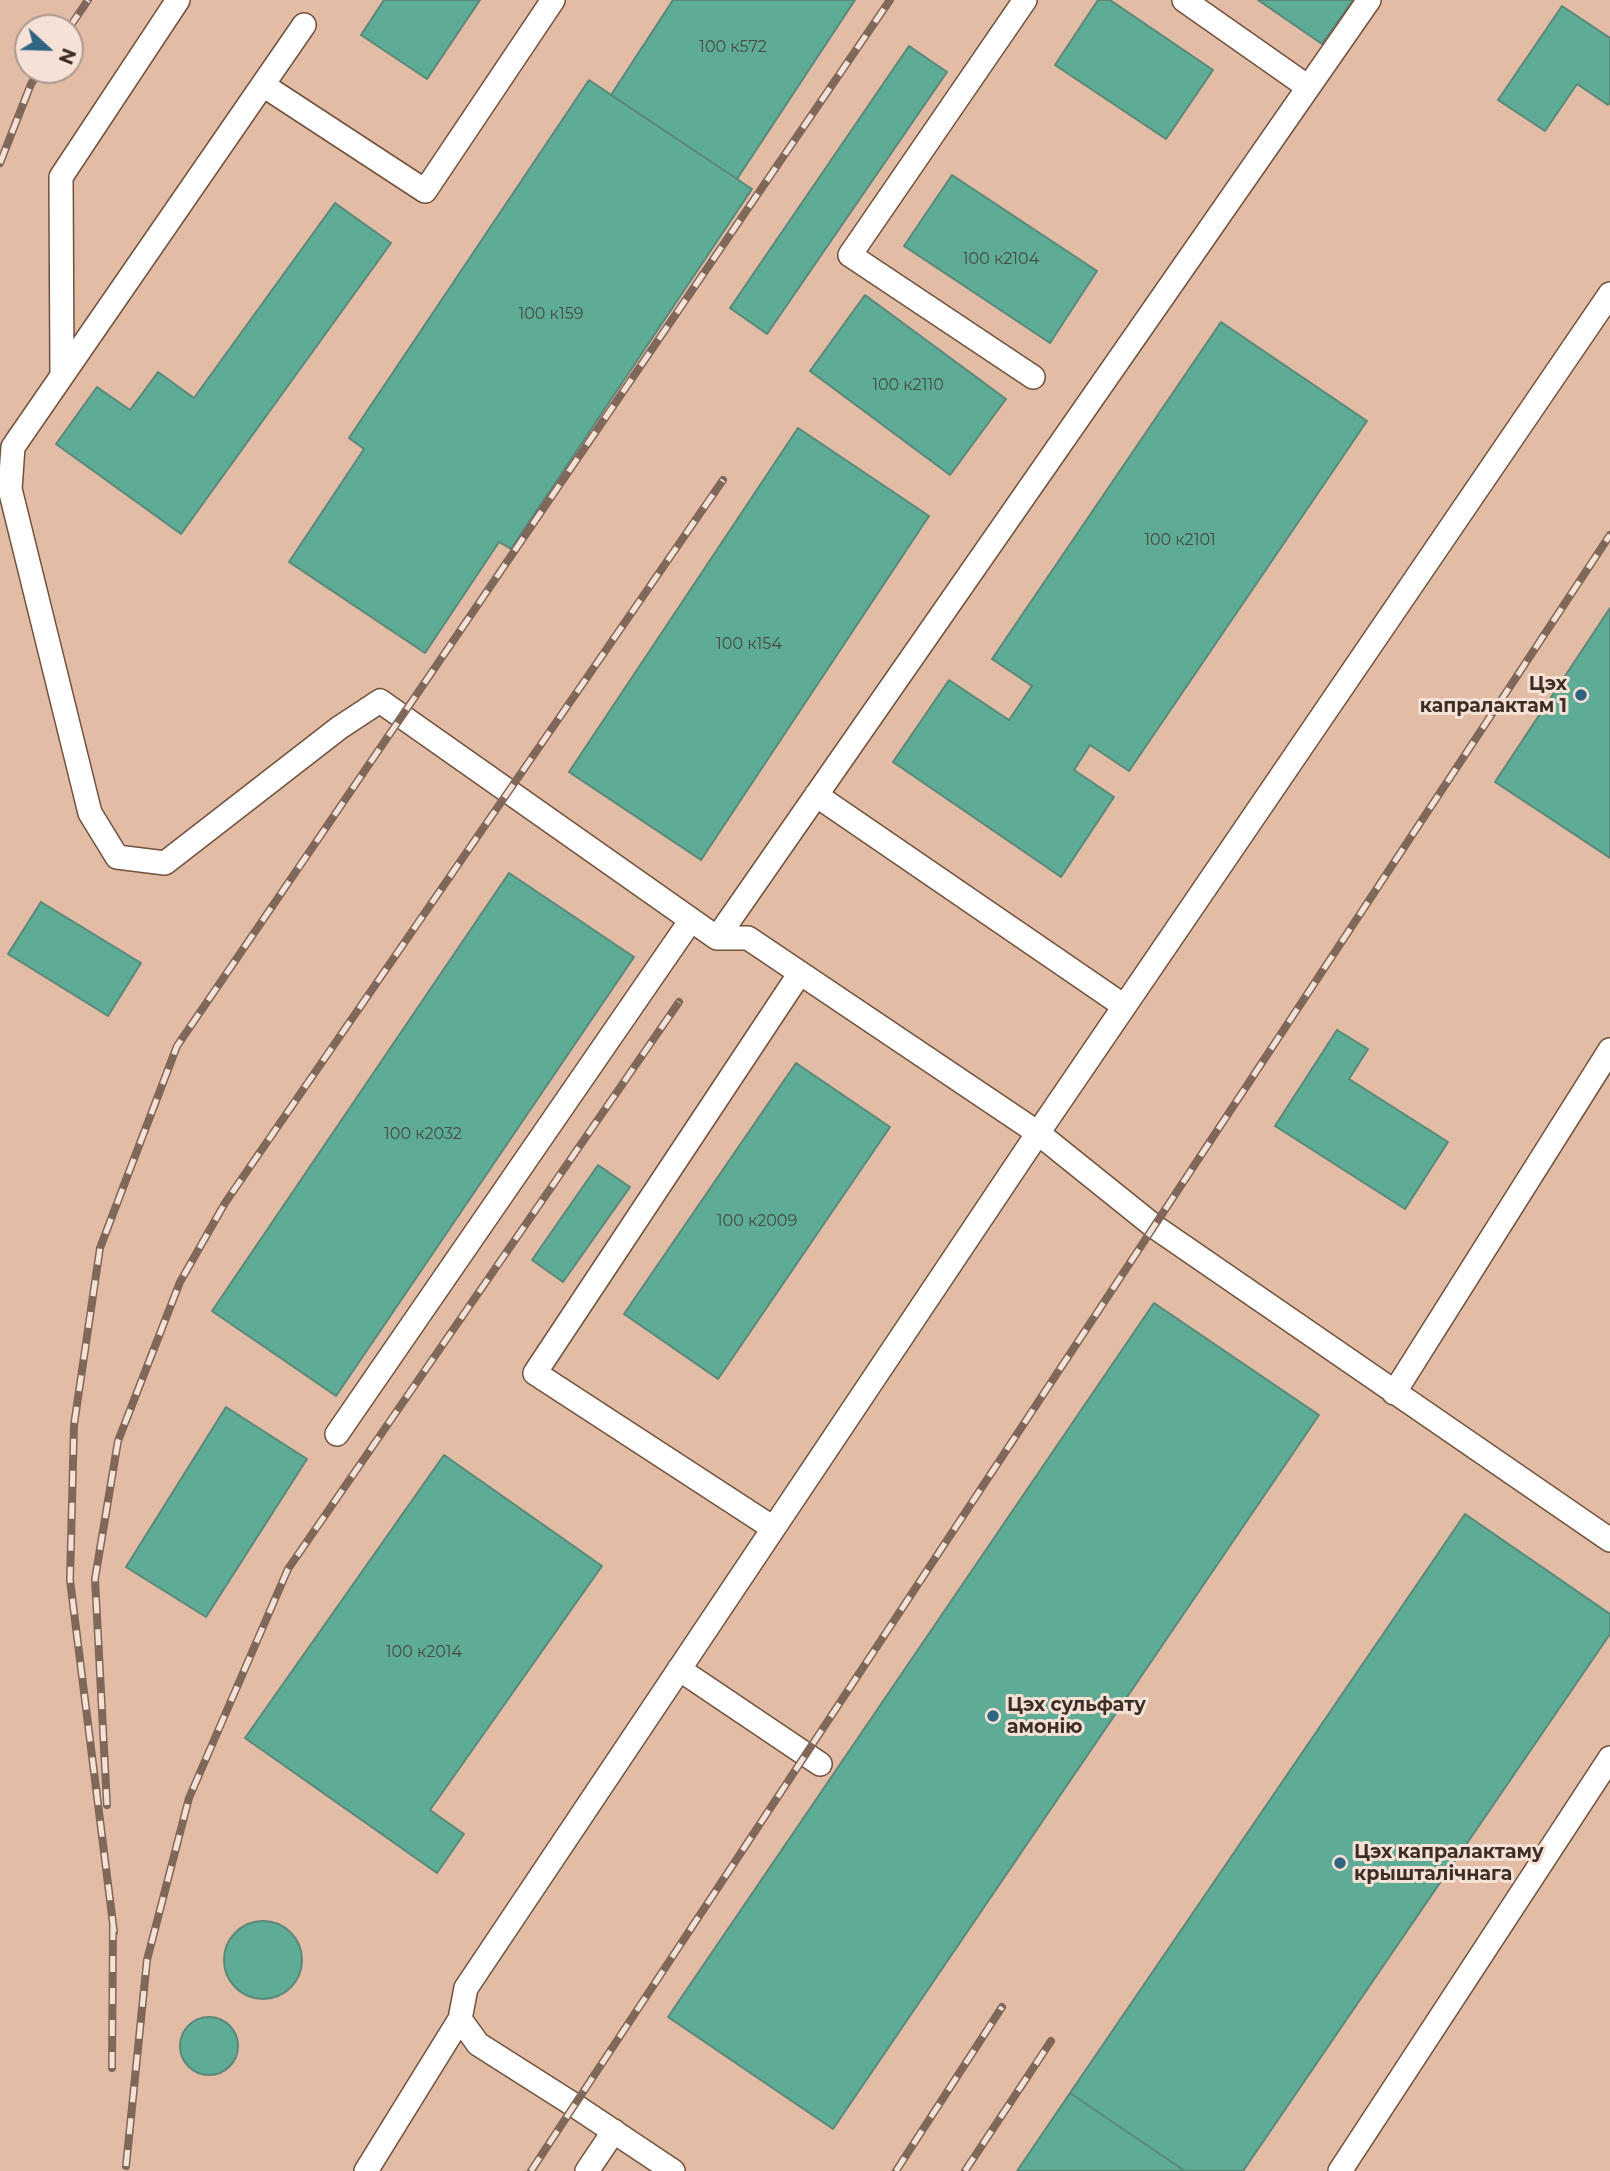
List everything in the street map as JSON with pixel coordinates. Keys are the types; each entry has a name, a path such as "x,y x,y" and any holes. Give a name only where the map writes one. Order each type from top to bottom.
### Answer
{"lane":[{"path":"62,376 61,177 178,0"},
{"path":"263,85 425,191 553,0"},
{"path":"1026,0 850,255 1033,377"},
{"path":"1184,0 1308,87"},
{"path":"717,938 1369,0"},
{"path":"304,25 62,376 7,441 10,489 90,813 117,857 166,863 339,728 380,701 717,938 748,938 1038,1133 1155,1227 1610,1540"},
{"path":"366,2171 460,2020 466,1988 1038,1133 1610,294"},
{"path":"816,795 1124,1006"},
{"path":"337,1434 691,920"},
{"path":"773,1528 535,1373 800,973"},
{"path":"1394,1393 1610,1050"},
{"path":"678,1669 820,1764"},
{"path":"1340,2171 1610,1758"},
{"path":"460,2020 478,2044 673,2171"},
{"path":"586,2171 614,2131"}],"building":[{"path":"384,0 480,0 427,79 361,35"},
{"path":"673,0 855,0 737,179 611,95"},
{"path":"1098,0 1110,0 1213,70 1166,139 1055,65"},
{"path":"1258,0 1353,0 1322,44"},
{"path":"1562,6 1610,38 1610,102 1608,105 1577,84 1545,131 1498,100"},
{"path":"909,46 947,72 767,334 730,308"},
{"path":"589,80 752,189 511,549 499,542 425,653 289,562 364,449 349,438"},
{"path":"952,175 1097,271 1050,343 904,246"},
{"path":"335,203 391,243 181,534 56,444 97,387 130,410 158,372 194,398"},
{"path":"865,295 1006,399 950,475 810,371"},
{"path":"1221,322 1367,421 1129,771 1090,745 1074,770 1114,797 1061,877 893,762 949,680 1009,720 1032,686 992,659"},
{"path":"798,428 929,516 701,860 569,772"},
{"name":"Цэх капралактам 1","path":"1610,608 1610,858 1495,782"},
{"path":"509,873 634,957 336,1396 212,1311"},
{"path":"41,902 141,963 108,1016 8,954"},
{"path":"1337,1030 1368,1049 1349,1079 1448,1142 1405,1209 1275,1126"},
{"path":"796,1063 890,1127 718,1379 624,1314"},
{"path":"598,1165 630,1187 563,1282 532,1260"},
{"name":"Цэх сульфату амонію","path":"1154,1303 1319,1415 833,2129 668,2017"},
{"path":"226,1407 307,1459 206,1617 126,1567"},
{"path":"444,1455 602,1566 430,1810 464,1834 437,1873 245,1738"},
{"name":"Цэх капралактаму крышталічнага","path":"1465,1514 1610,1614 1610,1634 1243,2171 1185,2171 1070,2093"},
{"path":"263,1921 278,1924 291,1932 299,1945 302,1960 299,1975 291,1988 278,1996 263,1999 248,1996 235,1988 227,1975 224,1960 227,1945 235,1932 248,1924"},
{"path":"209,2017 230,2025 238,2046 230,2067 209,2075 188,2067 180,2046 188,2025"},
{"path":"1070,2093 1185,2171 1017,2171"}],"railway":[{"path":"78,14 88,0"},
{"path":"114,1932 70,1580 74,1425 100,1248 177,1046 890,0"},
{"path":"0,163 31,84"},
{"path":"107,1805 95,1579 118,1441 180,1282 225,1203 723,480"},
{"path":"531,2171 1610,535"},
{"path":"126,2166 147,1960 189,1798 288,1569 679,1002"},
{"path":"112,2068 113,1924"},
{"path":"896,2171 1002,2007"},
{"path":"965,2171 1051,2041"}],"place":[{"name":"Цэх капралактам 1","path":"1581,695"},
{"name":"Цэх сульфату амонію","path":"993,1716"},
{"name":"Цэх капралактаму крышталічнага","path":"1340,1863"}]}
